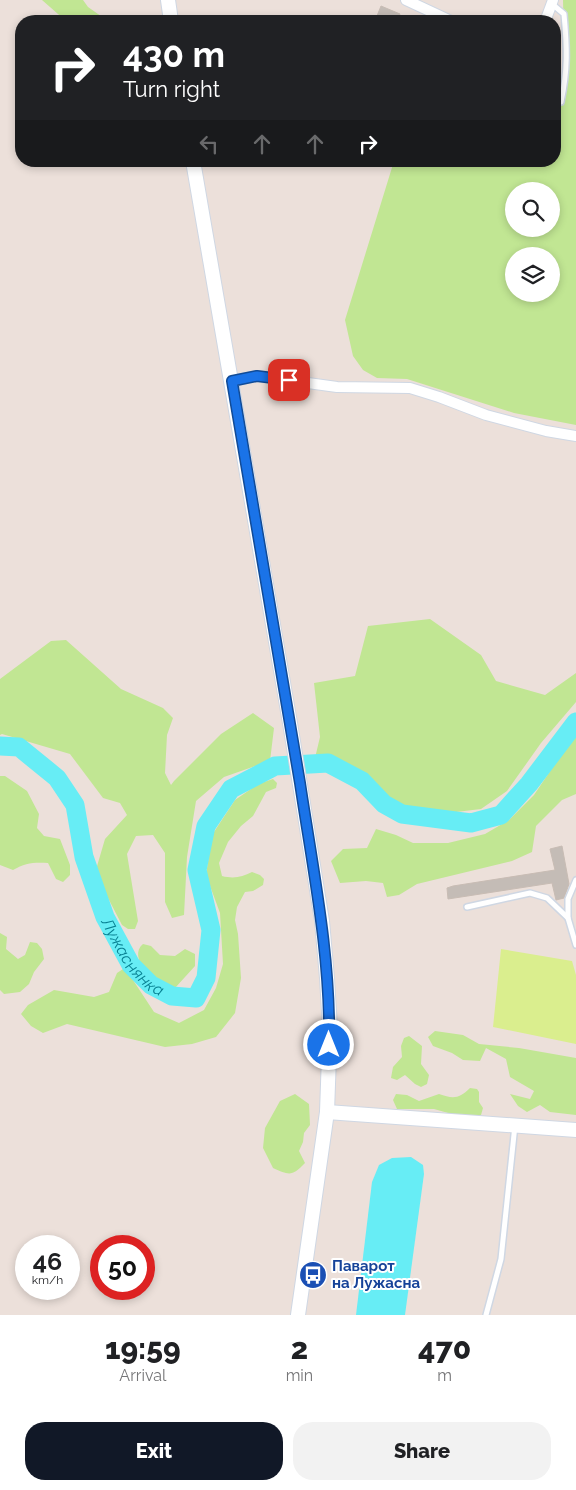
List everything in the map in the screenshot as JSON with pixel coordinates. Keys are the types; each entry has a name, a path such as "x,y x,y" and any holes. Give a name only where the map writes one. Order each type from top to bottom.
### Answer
{"main road":[{"path":"168,0 170,15"},
{"path":"194,167 232,381 322,921 330,1028 327,1112 298,1315"},
{"path":"327,1112 576,1130"}],"street":[{"path":"406,0 438,15"},
{"path":"547,15 552,2"},
{"path":"232,381 257,376 337,387 410,388 486,415 546,431 576,436"}],"lane":[{"path":"552,2 564,14 567,43 566,76 561,102"},
{"path":"576,880 568,899 568,918 576,945"},
{"path":"468,907 530,893 547,898 568,918"},
{"path":"486,1315 501,1258 515,1125"}],"green space":[{"path":"42,0 83,0 88,7 99,15 59,15"},
{"path":"563,0 576,0 576,425 514,413 407,379 377,378 363,370 353,356 345,320 392,167 561,167 561,106 565,82"},
{"path":"430,619 481,655 496,681 545,695 576,673 576,702 541,743 507,791 481,809 415,817 379,797 353,773 338,765 315,758 320,737 314,683 355,676 368,626"},
{"path":"66,640 121,689 163,708 173,718 167,735 165,773 171,785 221,734 253,713 274,728 270,761 224,777 196,801 187,857 184,915 172,918 165,902 165,853 153,835 136,836 127,854 138,921 135,929 128,929 122,925 95,873 105,839 127,815 120,803 103,798 70,754 0,735 0,679 51,641"},
{"path":"576,737 576,794 562,800 536,826 532,852 512,861 417,884 399,895 387,897 383,883 366,881 340,883 331,861 343,849 367,848 376,829 413,843 448,843 485,834 509,820 534,795 565,749"},
{"path":"0,776 5,776 27,791 39,814 37,828 44,836 60,839 70,865 70,875 63,882 56,879 48,863 30,864 13,870 0,865"},
{"path":"273,779 277,783 276,788 266,792 253,816 241,826 228,842 219,863 222,876 238,877 252,872 264,879 263,885 253,891 245,892 237,907 235,920 238,934 241,978 235,1013 216,1037 192,1044 165,1047 67,1024 43,1033 31,1026 21,1014 28,1005 54,990 94,997 109,992 117,973 123,969 129,974 154,1012 179,1023 204,1010 216,988 223,964 220,913 206,875 212,835 235,800 258,784"},
{"path":"0,933 7,937 6,949 18,959 25,955 30,942 37,943 42,949 44,959 34,972 29,984 20,992 4,994 0,990"},
{"path":"143,944 151,946 160,955 175,956 185,949 195,954 195,966 175,988 162,985 149,975 140,962 138,956 139,949"},
{"path":"501,949 572,961 576,975 576,1044 493,1027"},
{"path":"435,1031 463,1035 479,1044 519,1048 576,1058 576,1115 550,1112 540,1105 527,1112 518,1106 510,1094 530,1099 534,1091 510,1077 506,1059 486,1048 480,1061 463,1060 452,1053 433,1046 428,1037"},
{"path":"409,1036 422,1046 421,1064 429,1075 427,1084 421,1087 405,1075 397,1080 391,1078 393,1067 402,1057 401,1046 404,1038"},
{"path":"470,1088 477,1089 479,1092 479,1102 483,1108 481,1115 466,1118 434,1109 397,1109 393,1100 396,1094 407,1095 419,1101 439,1094 456,1097"},
{"path":"295,1094 309,1104 310,1125 304,1133 299,1151 305,1163 297,1171 287,1173 273,1168 263,1148 265,1128 280,1101"}],"water":[{"path":"411,1157 423,1165 424,1174 405,1315 356,1315 372,1182 379,1165 392,1158"}],"building":[{"path":"381,6 400,14 400,15 377,15"},
{"path":"562,846 569,884 564,898 556,900 552,883 448,899 447,888 453,886 555,870 550,849"}],"waterway":[{"name":"Лужаснянка","path":"0,746 19,747 57,778 75,805 84,857 105,917 131,965 151,985 172,996 196,998 206,978 211,930 197,870 206,826 231,789 275,766 328,763 362,781 384,804 402,814 471,823 501,815 529,784 576,722"}],"place":[{"name":"Паварот на Лужасна","path":"313,1275"}],"route":[{"path":"289,380 257,376 232,381 322,921 330,1028 329,1045"}]}
